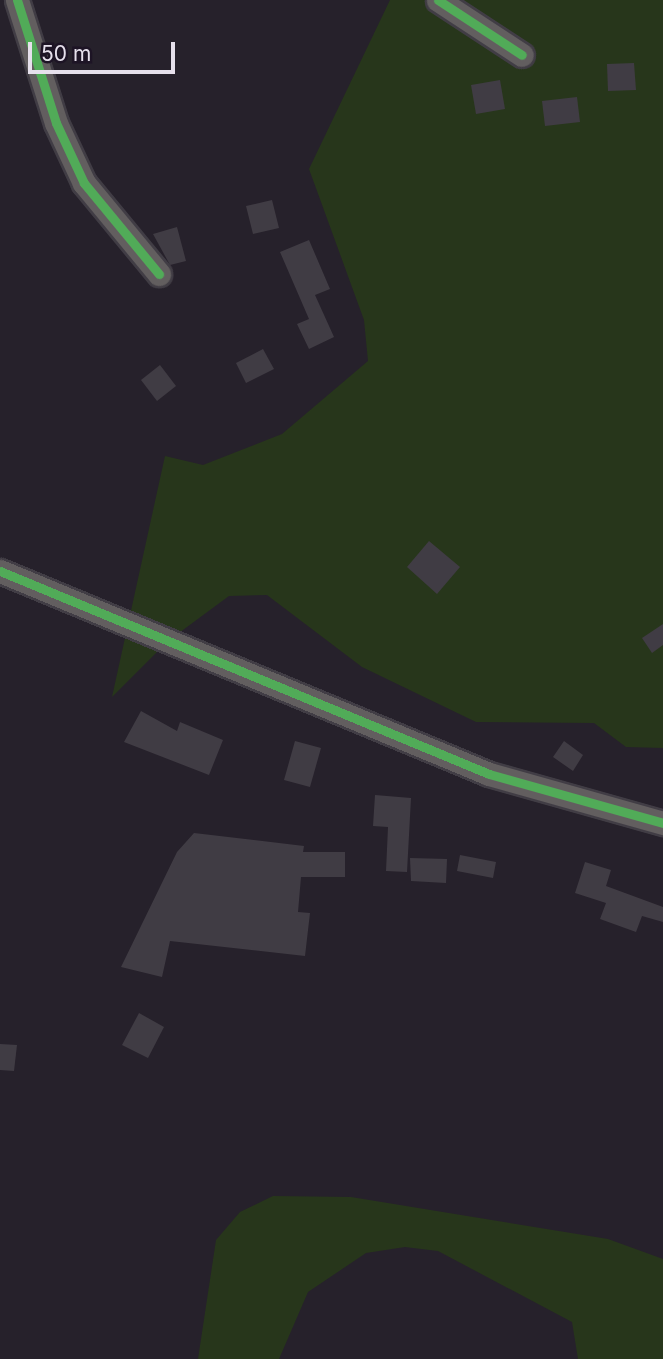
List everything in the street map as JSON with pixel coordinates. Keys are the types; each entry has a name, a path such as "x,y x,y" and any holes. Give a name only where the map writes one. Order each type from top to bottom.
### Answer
{"street":[{"path":"17,0 51,111 84,183 159,274"},
{"path":"438,0 522,55"},
{"path":"0,571 489,774 663,823"}],"green space":[{"path":"390,0 663,0 663,748 626,747 594,723 476,722 362,667 267,595 229,596 168,641 112,697 165,456 203,465 282,434 368,361 364,320 309,169"},
{"path":"273,1196 351,1197 608,1239 663,1259 663,1359 578,1359 572,1322 438,1251 405,1247 366,1253 308,1292 279,1359 198,1359 216,1240 240,1212"}],"building":[{"path":"634,63 636,90 608,91 607,64"},
{"path":"500,80 505,109 476,114 471,85"},
{"path":"577,97 580,122 545,126 542,101"},
{"path":"272,200 279,228 253,234 246,206"},
{"path":"177,227 186,261 170,265 153,234"},
{"path":"309,240 330,289 315,295 334,337 309,349 297,324 309,319 280,252"},
{"path":"263,349 274,369 246,383 236,363"},
{"path":"160,365 176,386 157,401 141,380"},
{"path":"429,541 460,567 437,594 407,567"},
{"path":"663,624 663,645 652,653 642,638"},
{"path":"141,711 177,731 180,722 223,740 209,775 124,742"},
{"path":"295,741 321,748 310,787 284,780"},
{"path":"564,741 583,755 573,771 553,757"},
{"path":"375,795 411,798 407,872 386,871 388,827 373,826"},
{"path":"194,833 304,846 303,852 345,852 345,877 301,877 298,912 310,913 305,956 170,941 162,977 121,967 177,852"},
{"path":"460,855 496,862 493,878 457,871"},
{"path":"410,858 447,859 446,883 411,881"},
{"path":"585,862 611,870 606,886 663,907 663,922 642,916 636,932 600,919 606,903 575,893"},
{"path":"139,1013 164,1027 148,1058 122,1045"},
{"path":"0,1044 17,1045 14,1071 0,1070"}],"cycle path":[{"path":"17,0 56,123 84,183 159,274"},
{"path":"438,0 522,55"},
{"path":"0,571 489,774 663,823"}]}
